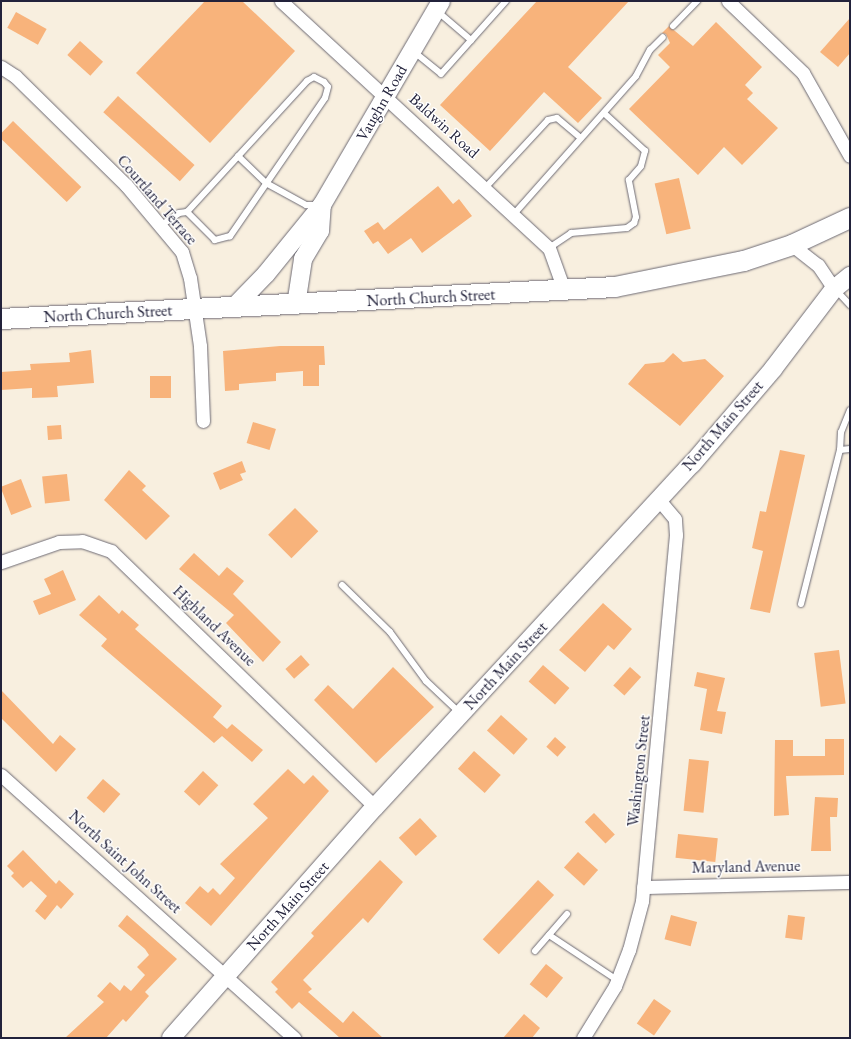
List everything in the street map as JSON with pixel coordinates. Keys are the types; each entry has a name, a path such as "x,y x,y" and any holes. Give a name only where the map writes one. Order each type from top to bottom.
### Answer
{"main road":[{"name":"North Church Street","path":"1,319 296,305 564,290 649,283 744,261 792,245 850,218"}],"street":[{"name":"Baldwin Road","path":"281,1 486,187 548,248 564,290"},
{"path":"728,1 803,73 846,139 850,156"},
{"name":"Vaughn Road","path":"234,307 266,274 322,205 385,95 439,6"},
{"name":"Courtland Terrace","path":"1,67 15,76 126,185 187,262 194,309 203,421"},
{"name":"Vaughn Road","path":"296,305 303,259 320,230 322,205"},
{"path":"792,245 818,265 834,289"},
{"name":"North Main Street","path":"171,1038 375,807 659,500 773,369 834,289 850,276"},
{"name":"Washington Street","path":"583,1038 617,980 637,926 643,887 676,535 675,519 659,500"},
{"name":"Highland Avenue","path":"1,562 59,542 82,541 111,551 375,807"},
{"name":"North Saint John Street","path":"1,775 227,976 294,1038"},
{"name":"Maryland Avenue","path":"643,887 850,882"}],"lane":[{"path":"412,50 441,74 506,1"},
{"path":"673,26 697,1"},
{"path":"439,6 471,40"},
{"path":"514,214 604,112 663,37"},
{"path":"160,226 179,213 187,212 307,81 314,77 324,82 328,87 325,98 225,239 215,240 187,212"},
{"path":"548,248 571,233 627,228 634,223 636,217 629,180 641,166 645,151 604,112"},
{"path":"486,187 548,120 562,120 582,138"},
{"path":"238,156 266,183 306,205 322,205"},
{"path":"834,289 850,305"},
{"path":"800,604 840,450 841,432 850,410"},
{"path":"840,450 850,450"},
{"path":"342,585 390,632 426,681 461,714"},
{"path":"535,951 567,914"},
{"path":"548,935 617,980"}],"building":[{"path":"205,1 242,1 295,51 210,143 136,73"},
{"path":"537,1 629,1 568,67 602,98 578,123 544,92 490,151 440,105"},
{"path":"16,12 47,29 38,45 7,28"},
{"path":"850,18 850,53 838,67 820,52"},
{"path":"716,22 762,67 745,85 753,93 747,99 778,128 742,165 724,147 698,175 629,109 670,67 658,55 670,43 666,34 662,33 669,26 693,46"},
{"path":"80,41 103,62 90,76 67,55"},
{"path":"118,96 195,165 180,181 103,112"},
{"path":"13,121 81,187 67,202 1,139 1,133"},
{"path":"679,178 691,229 666,234 655,184"},
{"path":"438,186 453,204 459,199 472,216 422,253 411,238 388,254 378,241 373,244 364,231 378,222 384,230"},
{"path":"280,346 324,346 325,365 319,365 319,386 303,386 303,371 276,373 276,381 239,384 239,390 225,391 223,351"},
{"path":"91,350 94,383 57,386 58,397 32,398 32,388 1,390 1,372 31,370 30,364 70,362 69,353"},
{"path":"673,353 683,362 705,359 724,376 680,426 628,384 645,364 664,362"},
{"path":"150,376 171,376 171,398 150,398"},
{"path":"253,422 276,429 270,450 247,443"},
{"path":"61,425 62,439 48,440 47,426"},
{"path":"780,450 805,455 770,613 750,609 763,551 752,548 760,511 766,512"},
{"path":"242,461 246,472 240,474 243,480 220,490 213,473"},
{"path":"129,470 146,486 142,490 170,516 146,540 104,500"},
{"path":"67,474 70,501 45,503 42,477"},
{"path":"21,479 32,507 11,515 1,487"},
{"path":"295,508 318,531 291,558 268,535"},
{"path":"194,553 219,576 227,567 244,581 233,594 281,642 263,662 226,623 234,615 179,569"},
{"path":"63,570 76,600 39,615 33,601 51,594 44,579"},
{"path":"99,595 119,614 122,610 139,625 135,629 222,706 213,717 227,729 232,724 263,750 252,762 222,736 214,743 101,646 107,639 79,615"},
{"path":"603,603 632,629 614,650 608,645 585,672 559,650"},
{"path":"839,650 846,704 821,707 814,653"},
{"path":"301,655 310,665 294,679 285,669"},
{"path":"543,665 569,688 555,705 529,682"},
{"path":"393,667 434,707 376,763 314,700 328,685 353,709"},
{"path":"630,667 641,677 624,696 613,686"},
{"path":"697,672 725,678 717,711 726,712 722,734 700,730 707,689 694,686"},
{"path":"1,690 53,744 60,735 76,749 56,772 1,718"},
{"path":"501,715 528,739 514,755 487,731"},
{"path":"555,737 566,747 557,757 546,747"},
{"path":"825,739 844,739 844,775 786,776 789,815 774,816 775,740 793,740 793,756 825,756"},
{"path":"474,751 501,775 485,793 458,769"},
{"path":"689,759 709,761 703,813 684,811"},
{"path":"288,769 304,784 313,775 329,791 211,926 185,903 200,886 208,893 213,888 220,895 235,878 220,864 268,818 253,804"},
{"path":"203,771 218,785 199,806 184,791"},
{"path":"103,779 120,794 104,813 87,798"},
{"path":"815,797 838,798 837,817 830,817 831,851 811,851"},
{"path":"594,813 615,835 605,844 585,822"},
{"path":"420,818 437,836 416,856 399,838"},
{"path":"678,834 718,838 715,862 675,858"},
{"path":"23,850 56,884 59,880 74,894 61,909 57,905 45,920 35,911 47,896 31,881 23,888 11,876 14,873 7,866"},
{"path":"578,852 598,870 584,886 564,868"},
{"path":"380,860 403,882 368,923 363,918 303,980 312,989 308,992 343,1023 353,1011 383,1038 340,1038 299,1002 292,1009 275,992 278,989 271,982 314,936 311,933"},
{"path":"538,880 554,895 499,954 483,939"},
{"path":"127,915 177,959 145,992 149,996 126,1022 123,1019 106,1038 65,1038 104,1002 97,996 110,982 120,991 124,985 131,991 145,975 137,967 149,955 145,949 118,926"},
{"path":"671,915 697,922 691,946 665,939"},
{"path":"788,915 805,917 802,940 785,938"},
{"path":"546,964 563,978 547,998 530,984"},
{"path":"654,999 671,1011 654,1036 637,1024"},
{"path":"524,1014 540,1028 532,1038 503,1038"}]}
